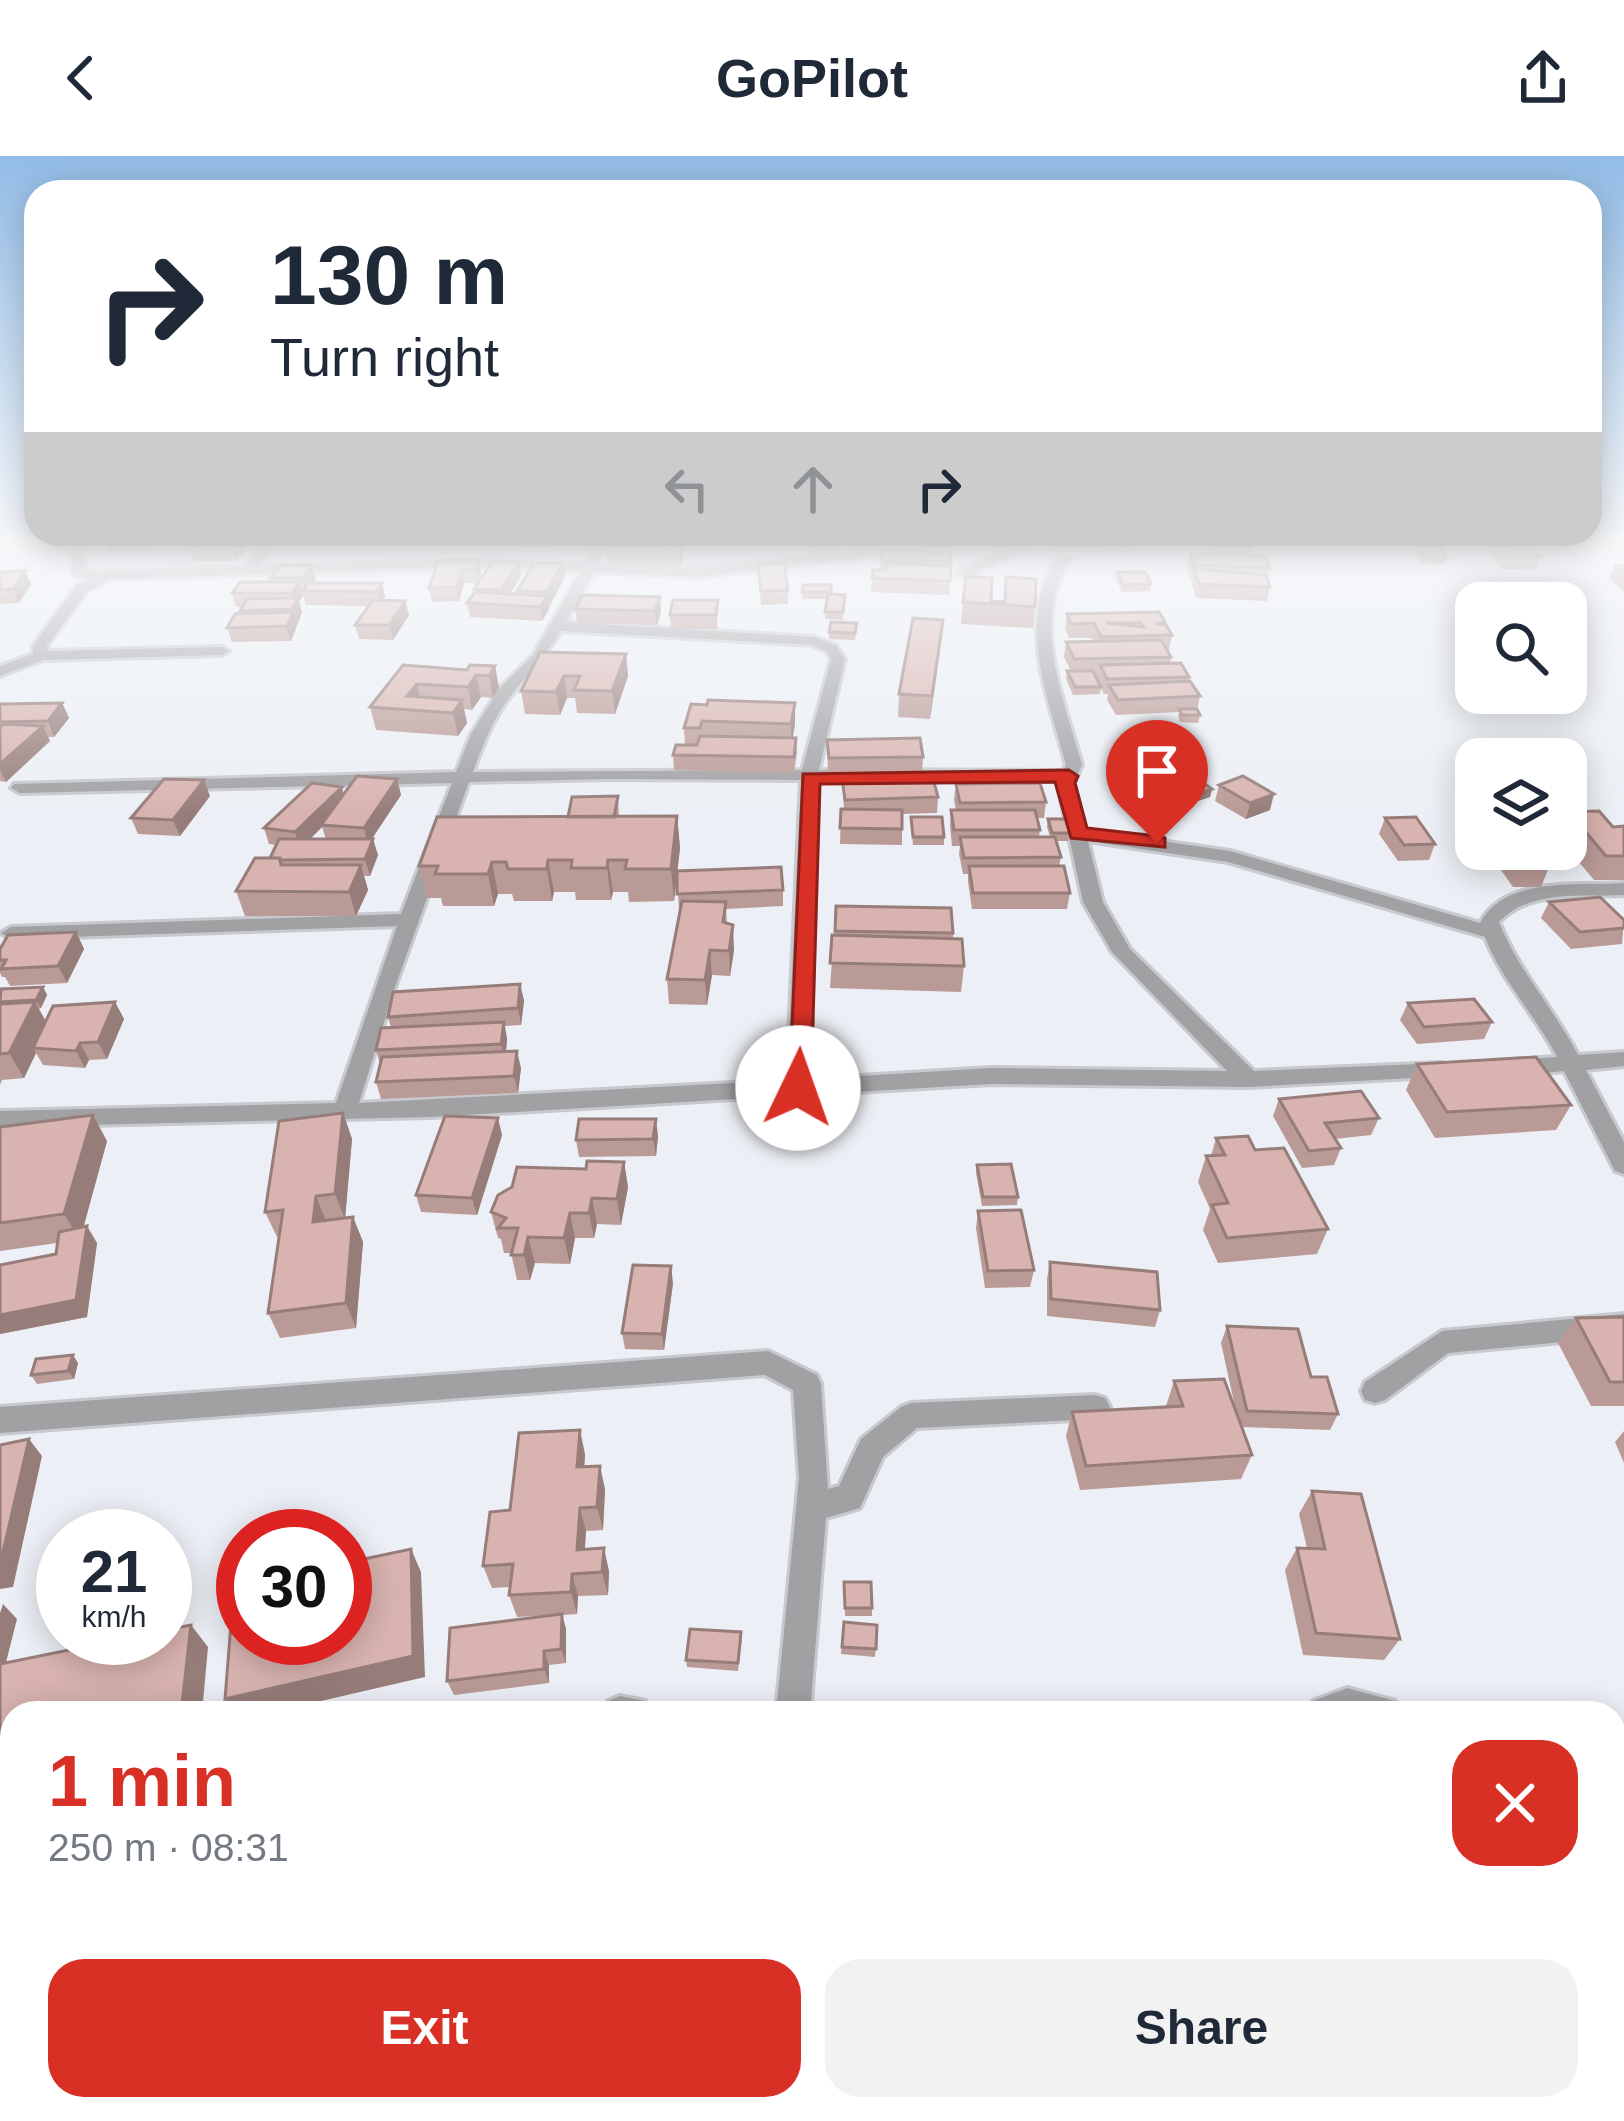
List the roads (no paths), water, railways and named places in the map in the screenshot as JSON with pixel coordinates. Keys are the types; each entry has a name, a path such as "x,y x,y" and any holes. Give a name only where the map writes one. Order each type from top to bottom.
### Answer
{"street":[{"path":"40,656 40,646 51,631"},
{"path":"345,1111 459,779 479,734 506,692 539,657 552,631"},
{"path":"635,631 814,641 831,648 838,659 810,778 798,1088"},
{"path":"1046,631 1048,677 1074,765 1065,783 1093,902 1122,952 1248,1079"},
{"path":"0,671 40,656 222,652"},
{"path":"20,788 608,774 1069,776"},
{"path":"1078,833 1244,860 1493,933"},
{"path":"1624,890 1521,896 1500,904 1489,920 1624,1165"},
{"path":"11,933 410,920"},
{"path":"0,1119 345,1111 992,1076 1248,1079 1570,1066 1624,1059"},
{"path":"1375,1391 1442,1342 1624,1325"},
{"path":"0,1420 769,1364 807,1384 812,1507 794,1701"},
{"path":"812,1507 849,1498 872,1448 911,1416 1095,1407"}]}
